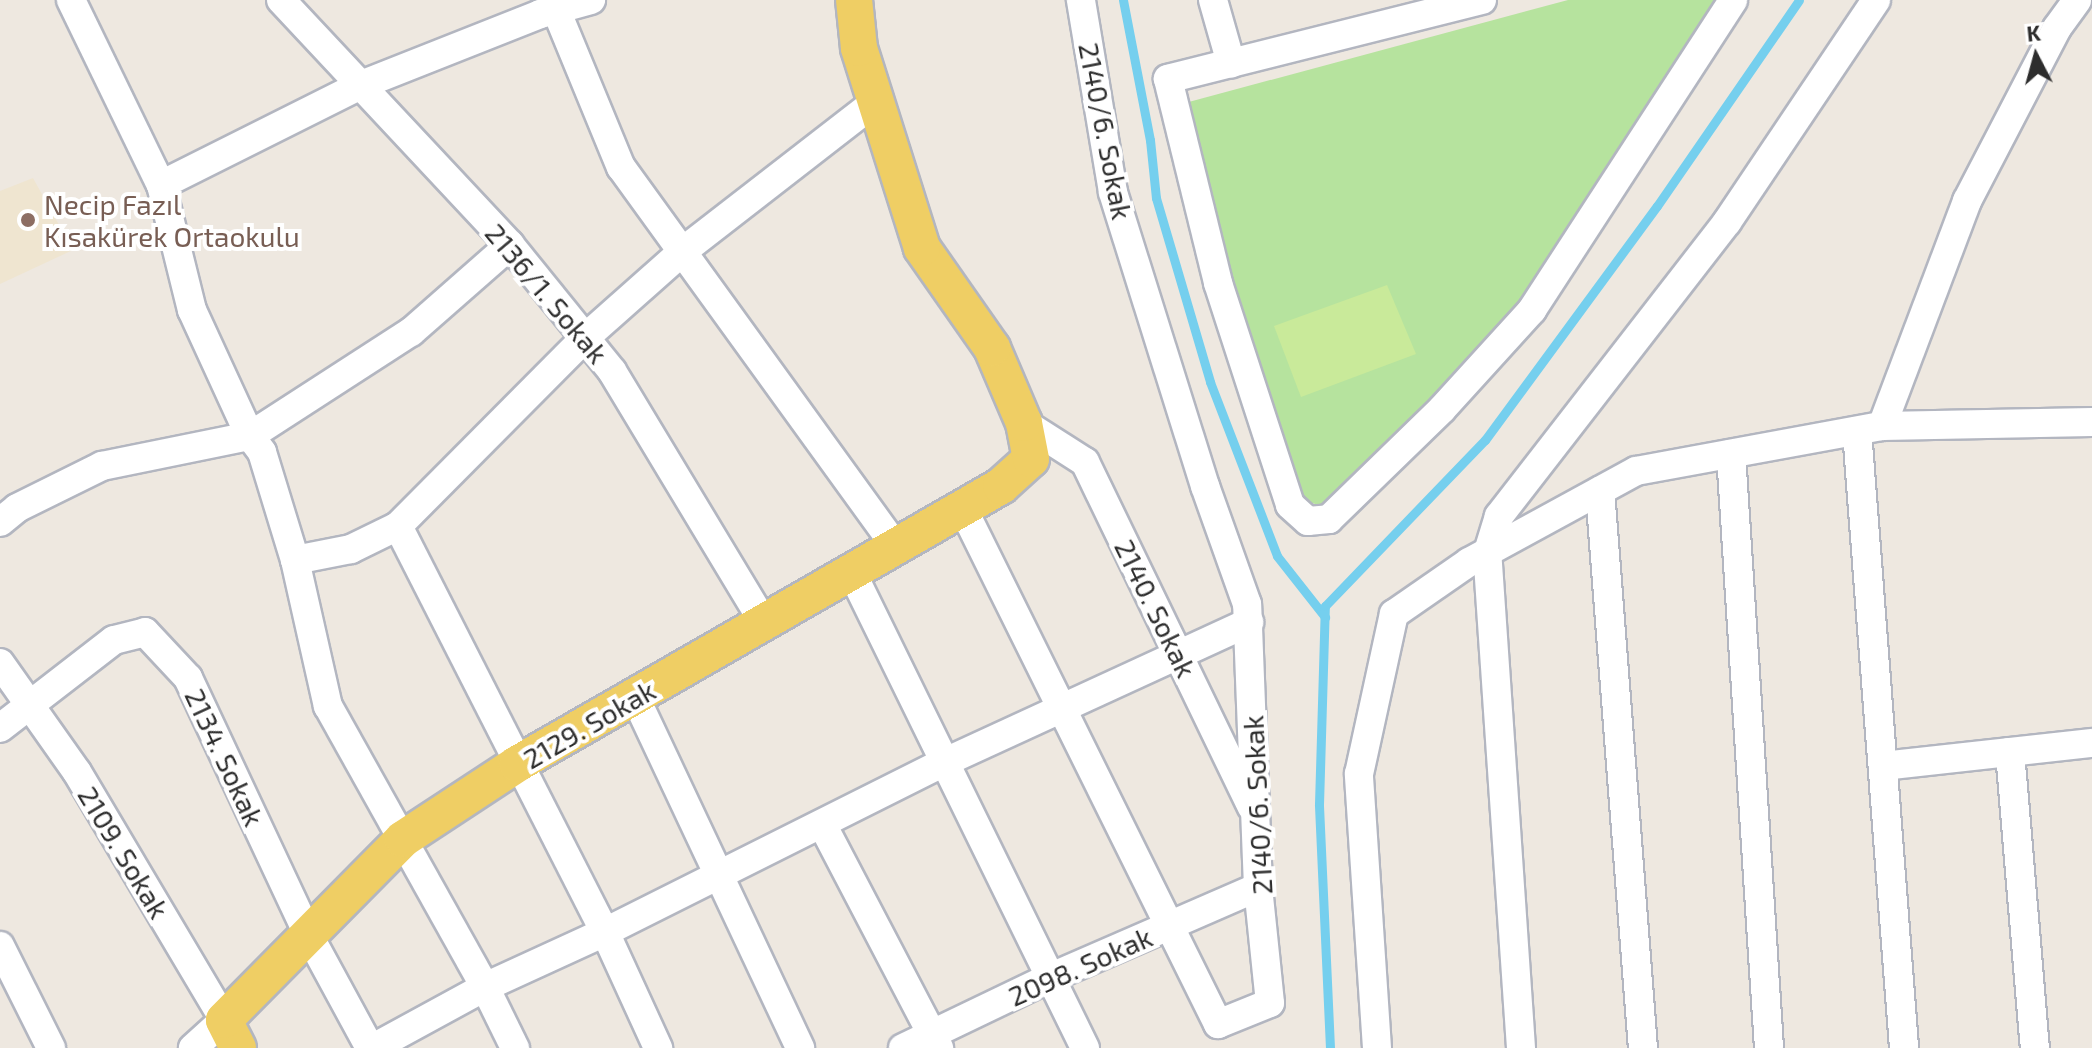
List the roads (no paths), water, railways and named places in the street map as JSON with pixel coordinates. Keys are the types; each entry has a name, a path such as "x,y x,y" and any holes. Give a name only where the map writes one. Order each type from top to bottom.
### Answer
{"main road":[{"path":"854,0 859,48 922,248 992,348 1024,423"},
{"name":"2129. Sokak","path":"231,1034 307,932 403,839 517,764 898,549 1001,486 1031,459 1024,423"}],"street":[{"path":"71,0 161,185 192,310 250,436 262,452 295,560 328,706 485,987 515,1048"},
{"name":"2136/1. Sokak","path":"281,0 510,245 612,371 764,623"},
{"path":"161,185 361,85 553,5 591,0"},
{"name":"2140/6. Sokak","path":"963,509 1218,1024 1270,1003 1258,887 1247,604 1205,486 1113,192 1081,0"},
{"path":"1213,0 1231,63"},
{"path":"1482,0 1168,79 1218,283 1290,505 1308,521 1329,519 1442,409 1532,310 1733,0"},
{"path":"1521,1048 1487,555 1499,516 1727,222 1876,0"},
{"path":"1904,1048 1883,766 1869,428 1967,201 2057,28 2077,0"},
{"path":"553,5 621,167 898,549"},
{"path":"295,560 351,549 398,526 585,338 683,251 875,102"},
{"path":"0,522 17,508 102,466 250,436 411,332 510,245"},
{"path":"1377,1048 1359,774 1394,614 1469,562 1487,555 1636,471 1869,428 2092,422"},
{"name":"2140. Sokak","path":"1024,423 1085,462 1257,819"},
{"path":"1731,454 1769,1048"},
{"path":"1600,491 1643,1048"},
{"path":"398,526 605,932 658,1048"},
{"path":"852,573 1085,1048"},
{"path":"371,1048 485,987 605,932 945,762 1249,622"},
{"name":"2134. Sokak","path":"0,728 114,640 145,632 188,678 307,932 371,1048"},
{"name":"2109. Sokak","path":"0,663 26,705 77,772 231,1034"},
{"path":"635,697 800,1048"},
{"path":"1883,766 2092,743"},
{"path":"2010,752 2035,1048"},
{"path":"822,824 935,1041"},
{"name":"2098. Sokak","path":"903,1048 935,1041 1049,978 1258,887"},
{"path":"0,946 51,1048"},
{"name":"2129. Sokak","path":"193,1048 231,1034"}],"waterway":[{"path":"1123,0 1150,140 1156,198 1210,382 1277,556 1325,617"},
{"path":"1330,1048 1319,804 1325,606 1485,440 1657,206 1799,0"}],"place":[{"name":"Necip Fazıl Kısakürek Ortaokulu","path":"28,220"}]}
